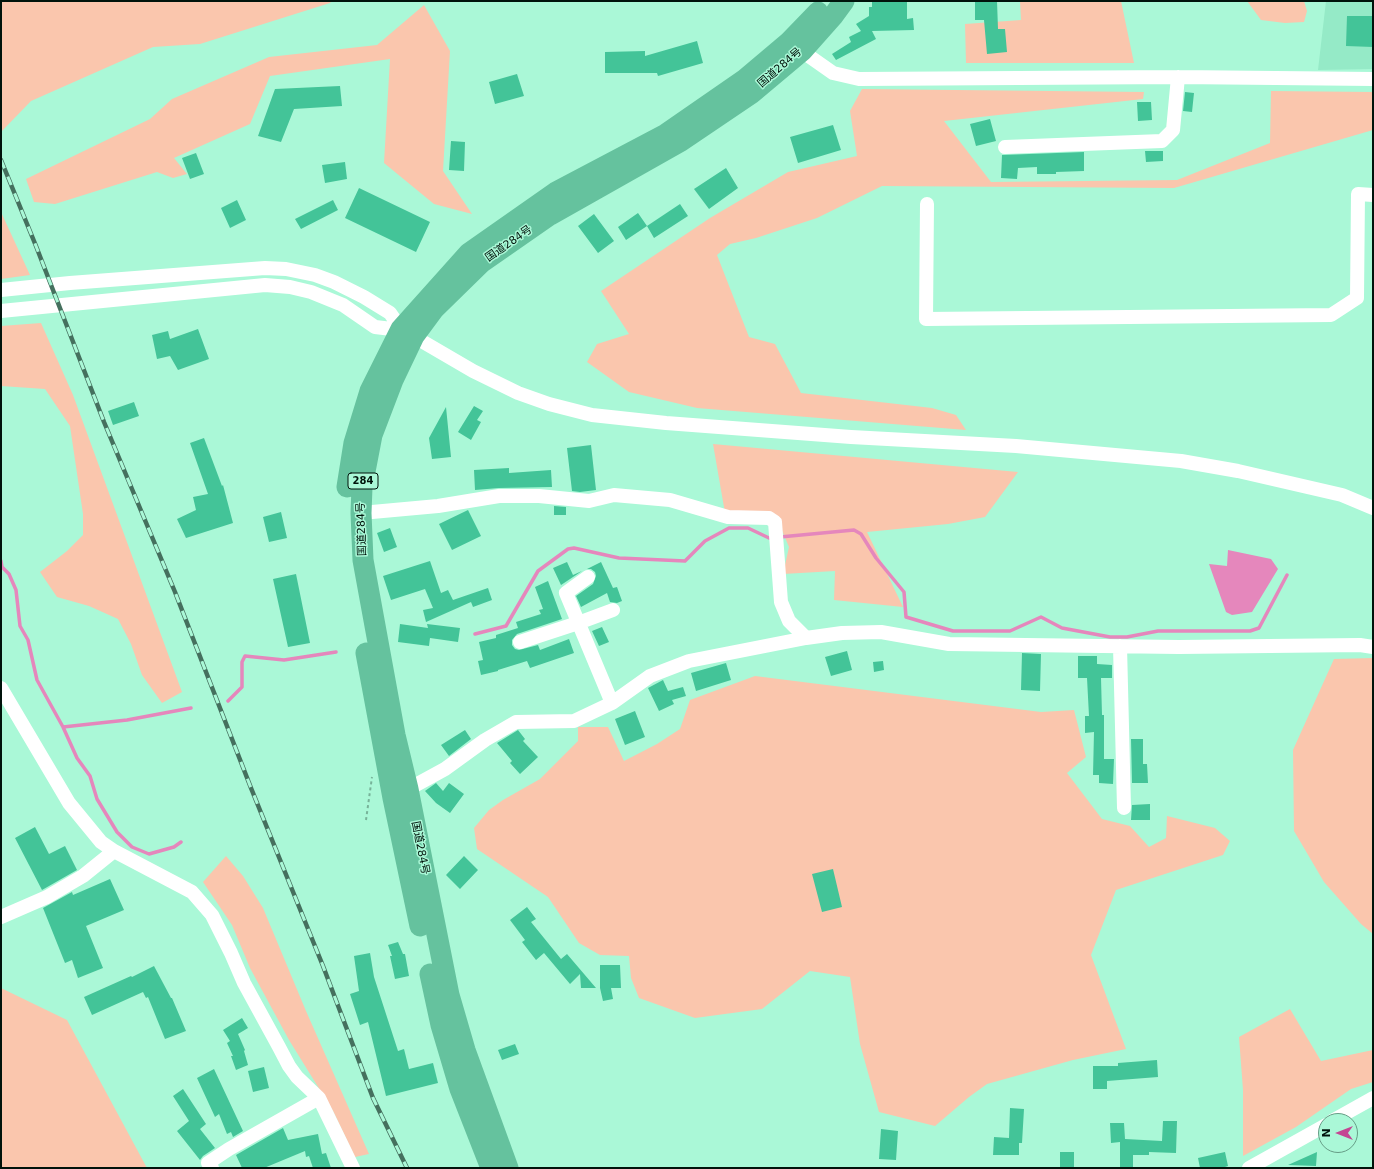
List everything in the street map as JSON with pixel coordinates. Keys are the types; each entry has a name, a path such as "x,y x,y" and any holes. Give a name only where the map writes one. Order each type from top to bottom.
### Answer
{"highway":[{"name":"国道284号","path":"796,46 827,1"},
{"name":"国道284号","path":"508,1168 465,1050 449,994 401,793 385,754 371,686 348,534 347,489 354,443 370,391 408,332 434,310 481,264 550,215 681,141 752,93 796,46 833,16 844,1"},
{"name":"国道284号","path":"408,332 393,380 372,435 362,487 361,513 363,560 395,735 401,793 441,1025 460,1089 491,1168"}],"street":[{"path":"796,46 833,73 859,79 1178,77 1373,79"},
{"path":"1005,147 1162,141 1173,130 1178,77"},
{"path":"927,204 926,319 1331,314 1357,298 1358,194 1373,195"},
{"path":"1,290 70,283 265,268 286,269 334,282 364,296 390,313 408,332 473,371 518,393 549,404 592,415 666,423 1016,446 1181,461 1238,471 1342,495 1373,508"},
{"path":"1,311 265,284 290,287 312,292 343,305 375,327 408,332"},
{"path":"361,513 438,506 499,496 539,496 588,501 614,495 670,500 728,517 769,518 775,522 781,602 789,621 806,638"},
{"path":"588,576 566,592 612,703"},
{"path":"520,642 613,610"},
{"path":"401,793 445,769 485,740 516,722 574,721 612,703 650,676 689,661 806,638 842,633 881,632 948,644 1179,648 1360,645 1373,647"},
{"path":"1120,646 1124,808"},
{"path":"1,688 69,803 101,842 114,851 192,892 212,915 244,983 290,1066 297,1077 319,1098 352,1168"},
{"path":"1,917 47,896 83,876 114,851"},
{"path":"212,1168 208,1163 319,1098"},
{"path":"1346,1113 1373,1098"},
{"path":"1248,1168 1318,1129"}],"path":[{"path":"366,820 372,774 385,754"}],"shaded area":[{"path":"1,1 332,1 330,3 200,44 153,47 31,101 1,132"},
{"path":"1020,1 1121,1 1134,63 966,63 965,24 1021,20"},
{"path":"1247,1 1304,1 1307,11 1304,22 1285,23 1261,20"},
{"path":"1326,1 1373,1 1373,69 1318,70"},
{"path":"424,5 450,51 443,171 472,214 434,204 384,163 390,59 270,76 250,124 174,158 187,174 173,178 157,172 55,204 34,202 26,179 150,119 172,99 269,57 377,45"},
{"path":"862,89 1144,92 1143,99 944,121 991,182 1177,180 1270,143 1271,91 1373,92 1373,130 1174,188 882,186 817,218 756,238 730,244 717,255 749,337 775,344 801,393 932,408 956,415 966,430 697,408 629,392 587,362 597,344 629,334 601,291 710,218 788,172 857,156 850,111"},
{"path":"1,212 30,275 1,279"},
{"path":"41,323 73,395 182,692 162,703 142,675 131,644 118,619 89,606 57,597 40,572 67,551 83,535 83,514 70,426 45,389 1,386 1,326"},
{"path":"713,444 1018,472 985,517 948,524 867,532 903,607 834,600 835,571 783,574 789,547 775,514 725,513"},
{"path":"1228,550 1271,559 1278,569 1252,612 1232,615 1226,612 1209,564 1227,566"},
{"path":"1373,658 1373,934 1361,924 1324,882 1294,831 1293,750 1334,659"},
{"path":"755,676 1041,712 1074,710 1086,757 1067,773 1102,819 1130,826 1149,847 1166,838 1167,816 1215,828 1230,841 1223,855 1116,890 1091,955 1126,1049 1073,1060 987,1084 935,1126 879,1112 860,1044 850,977 810,971 762,1009 695,1018 639,998 631,978 629,956 600,955 579,943 548,897 477,849 474,828 489,810 503,800 540,779 578,741 578,727 608,727 624,761 657,744 680,729 690,700"},
{"path":"226,856 243,876 263,908 306,1011 369,1154 355,1157 333,1111 289,1040 250,968 232,925 203,882"},
{"path":"1,988 67,1020 147,1168 1,1168"},
{"path":"1290,1009 1321,1061 1373,1050 1373,1082 1351,1089 1296,1127 1243,1156 1243,1090 1239,1037"}],"building":[{"path":"872,1 907,1 907,19 913,18 914,30 872,31 876,39 836,60 832,54 851,42 849,37 861,31 856,24 869,16 869,7 872,7"},
{"path":"975,1 997,1 998,29 1005,29 1007,52 987,54 984,20 975,20"},
{"path":"1347,16 1373,16 1373,47 1346,46"},
{"path":"697,41 703,63 658,76 657,73 605,73 605,52 645,51 645,56"},
{"path":"517,74 524,96 495,104 489,82"},
{"path":"340,86 342,106 294,109 281,142 258,136 275,89"},
{"path":"1185,92 1194,93 1192,112 1183,111"},
{"path":"1137,102 1151,102 1152,120 1138,121"},
{"path":"990,119 996,141 976,146 970,124"},
{"path":"833,125 841,150 798,163 790,137"},
{"path":"451,141 465,142 464,171 449,170"},
{"path":"1145,151 1163,151 1163,161 1146,162"},
{"path":"1084,152 1084,171 1056,172 1056,174 1037,174 1037,167 1018,168 1017,179 1001,178 1002,155"},
{"path":"196,153 204,174 190,179 182,158"},
{"path":"345,162 347,179 325,183 322,165"},
{"path":"726,168 738,188 709,209 694,189"},
{"path":"359,188 430,222 416,252 345,218"},
{"path":"237,200 246,220 230,228 221,208"},
{"path":"333,200 338,210 301,229 295,219"},
{"path":"680,204 688,216 654,238 647,226"},
{"path":"638,213 647,226 626,240 618,227"},
{"path":"594,214 614,241 598,253 578,226"},
{"path":"198,329 209,359 178,370 170,356 157,359 152,335 168,331 170,339"},
{"path":"134,402 139,416 113,425 108,411"},
{"path":"474,406 483,411 477,420 481,422 471,440 458,432"},
{"path":"446,407 451,457 432,459 429,438"},
{"path":"204,438 222,486 223,485 233,523 186,538 177,519 196,510 193,497 208,494 190,443"},
{"path":"591,445 596,490 580,492 572,491 567,448"},
{"path":"509,468 509,473 551,470 552,487 475,490 474,470"},
{"path":"554,506 566,507 566,515 554,515"},
{"path":"468,510 481,536 452,550 439,524"},
{"path":"281,512 287,538 269,542 263,517"},
{"path":"390,528 397,547 384,552 377,533"},
{"path":"430,561 441,593 448,590 453,600 488,588 492,600 473,607 471,602 426,622 423,610 433,608 425,589 391,600 383,576"},
{"path":"567,562 573,575 582,571 561,585 553,568"},
{"path":"601,562 613,588 617,587 622,601 617,603 610,602 607,593 581,607 576,596 593,584 596,576 595,572 591,569 587,569"},
{"path":"296,574 310,643 288,647 273,579"},
{"path":"548,581 562,619 517,634 512,640 512,645 515,649 519,650 538,645 540,650 569,639 574,653 530,668 527,661 481,675 478,661 483,660 479,642 496,638 496,635 518,628 516,622 541,614 539,610 543,609 535,587"},
{"path":"400,624 428,628 427,624 460,628 458,642 430,638 429,646 398,642"},
{"path":"602,627 609,642 599,646 592,631"},
{"path":"847,651 852,670 831,676 825,657"},
{"path":"1022,653 1041,654 1040,691 1021,690"},
{"path":"1078,656 1097,656 1097,664 1112,665 1112,678 1101,678 1102,715 1104,715 1104,759 1114,759 1113,784 1099,783 1099,775 1093,775 1094,732 1085,733 1085,716 1089,716 1087,678 1078,678"},
{"path":"883,661 884,670 874,672 873,662"},
{"path":"726,663 731,680 696,691 691,673"},
{"path":"663,680 668,691 683,687 686,696 672,700 674,704 659,711 648,688"},
{"path":"635,711 645,737 625,745 615,719"},
{"path":"465,730 471,739 449,756 441,745"},
{"path":"518,730 525,739 523,741 538,757 520,774 510,763 512,761 497,743"},
{"path":"1131,739 1143,739 1143,764 1147,764 1148,783 1132,783"},
{"path":"436,783 443,791 449,783 464,794 450,813 436,803 425,791"},
{"path":"1150,804 1150,820 1131,820 1132,805"},
{"path":"35,827 49,854 65,846 77,870 42,890 15,838"},
{"path":"464,856 478,870 460,889 446,875"},
{"path":"833,869 842,907 822,912 812,874"},
{"path":"110,879 124,910 86,926 103,968 78,978 72,960 65,963 43,908 72,892 73,895"},
{"path":"527,907 536,919 531,922 561,959 567,954 596,988 581,988 580,974 570,984 544,953 536,960 522,942 525,940 510,920"},
{"path":"398,942 403,954 405,954 409,976 395,979 390,956 392,956 388,945"},
{"path":"370,953 374,977 398,1051 404,1049 409,1069 433,1063 438,1083 386,1096 368,1022 360,1025 350,994 359,991 354,956"},
{"path":"600,965 620,965 621,988 611,988 613,999 603,1001 600,988"},
{"path":"154,966 172,998 186,1031 165,1039 148,997 146,998 143,992 92,1015 84,997"},
{"path":"242,1018 248,1028 238,1034 245,1050 248,1065 236,1070 231,1056 233,1056 227,1043 230,1041 223,1030"},
{"path":"515,1044 519,1054 502,1060 498,1050"},
{"path":"1157,1060 1158,1077 1107,1081 1107,1089 1093,1089 1093,1066 1118,1066 1118,1063"},
{"path":"264,1067 269,1088 253,1092 248,1071"},
{"path":"214,1069 243,1131 233,1137 231,1132 227,1134 219,1114 215,1117 197,1078"},
{"path":"183,1089 206,1124 200,1129 215,1148 203,1156 200,1160 177,1131 189,1121 173,1096"},
{"path":"1010,1108 1024,1109 1022,1143 1019,1143 1019,1155 993,1155 994,1137 1009,1138"},
{"path":"1163,1121 1177,1121 1176,1153 1149,1152 1149,1155 1133,1155 1133,1168 1120,1168 1120,1142 1111,1143 1110,1123 1124,1123 1125,1139 1162,1141"},
{"path":"283,1128 288,1140 318,1134 322,1154 326,1153 331,1168 313,1168 309,1156 306,1157 305,1151 264,1168 242,1168 236,1155"},
{"path":"881,1129 898,1131 896,1160 879,1159"},
{"path":"1060,1152 1074,1152 1074,1168 1060,1168"},
{"path":"1225,1152 1228,1166 1222,1168 1200,1168 1198,1158"},
{"path":"1317,1152 1316,1166 1288,1165"}],"waterway":[{"path":"475,634 506,626 538,571 568,549 574,548 619,558 685,561 705,541 729,528 748,528 769,538 774,538"},
{"path":"780,537 854,530 861,534 876,558 904,592 906,617 953,631 1010,631 1041,617 1062,628 1110,637 1127,637 1158,631 1250,631 1259,628 1287,575"},
{"path":"1,561 2,567 9,574 16,590 20,626 28,640 37,680 63,727 77,758 90,776 97,799 117,832 132,847 149,854 174,847 181,842"},
{"path":"228,701 242,687 242,662 245,656 284,660 336,652"},
{"path":"63,727 127,720 191,708"}],"railway":[{"path":"1,160 104,422 175,592 251,788 323,966 373,1098 407,1168"}]}
